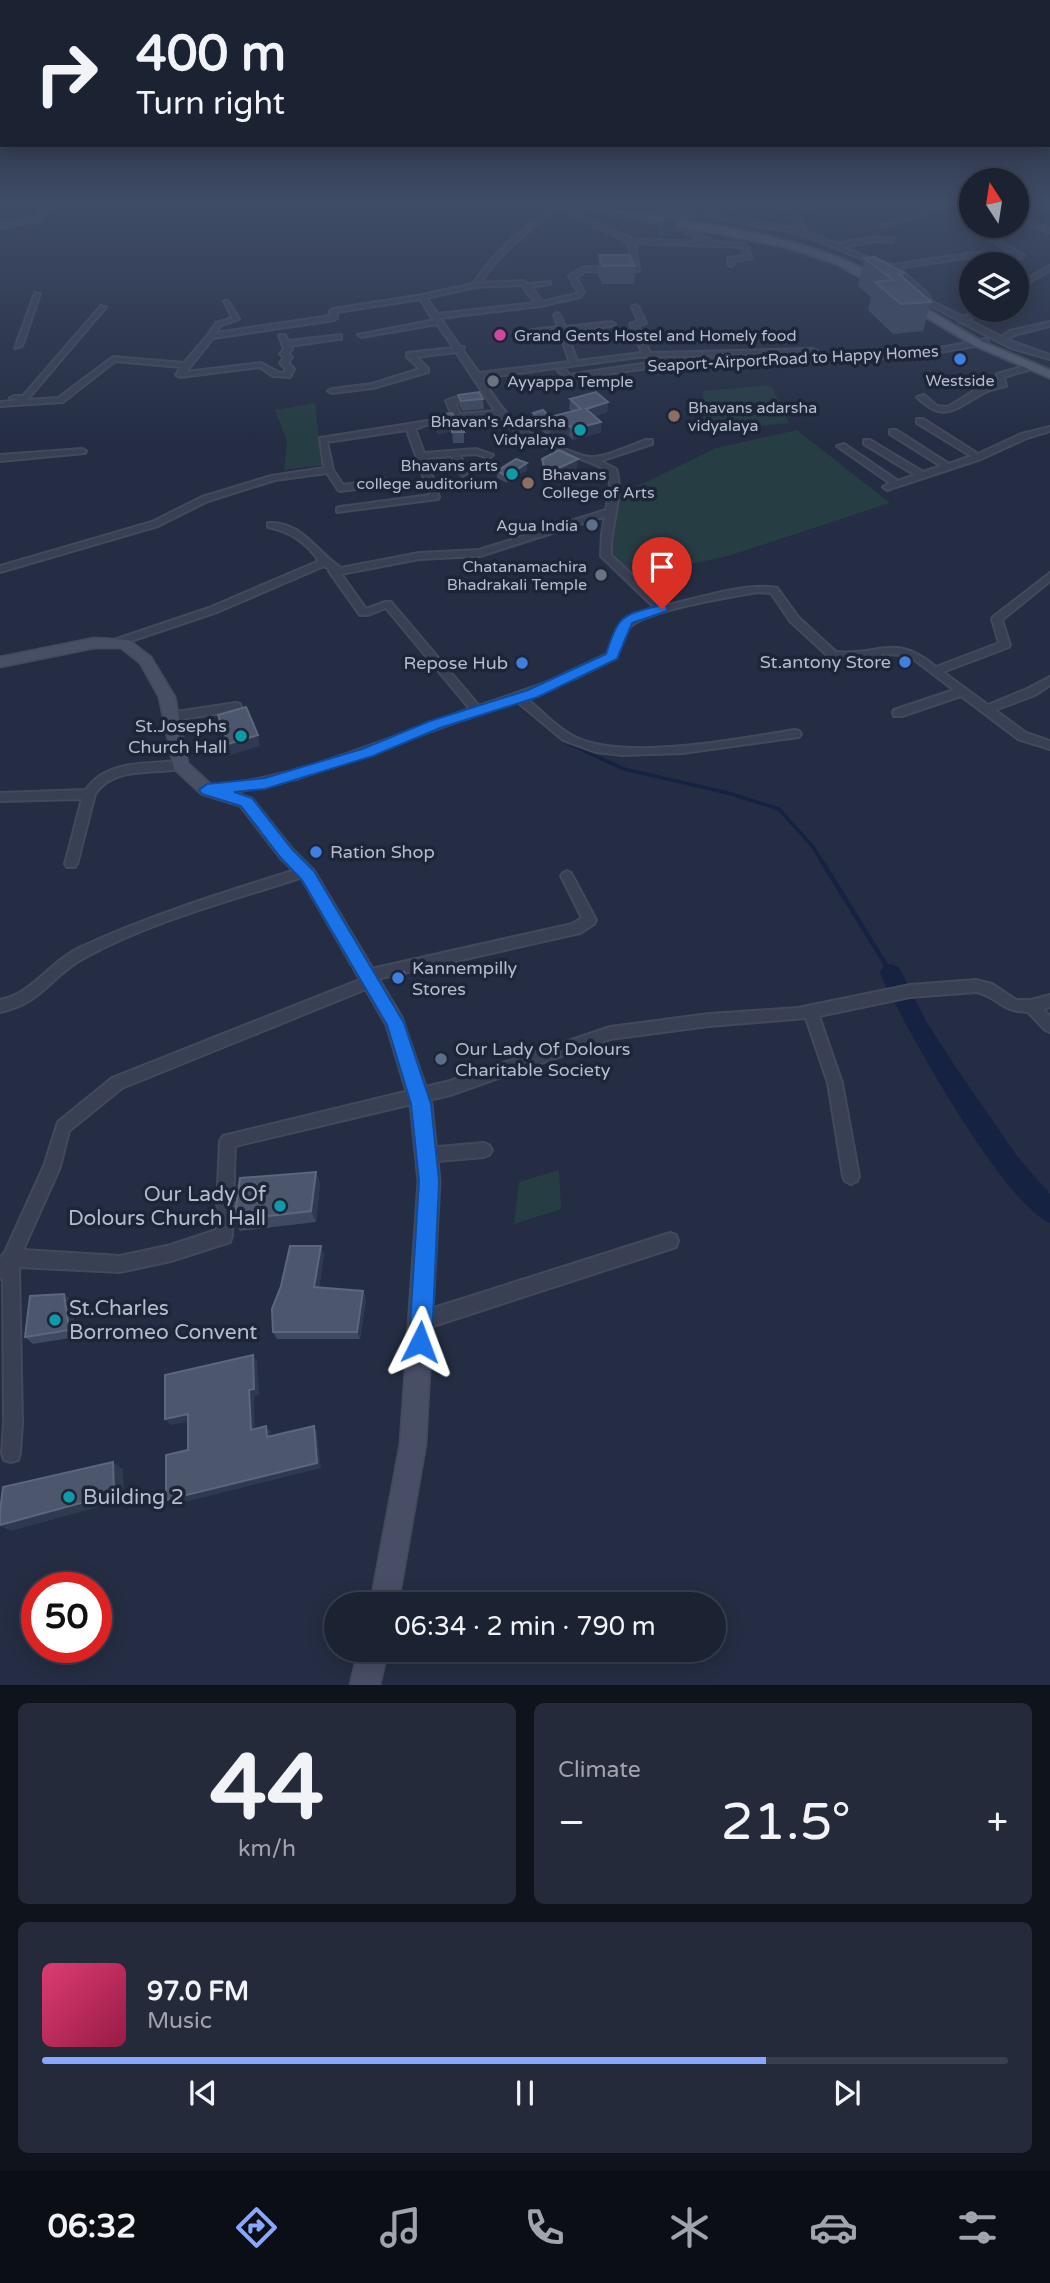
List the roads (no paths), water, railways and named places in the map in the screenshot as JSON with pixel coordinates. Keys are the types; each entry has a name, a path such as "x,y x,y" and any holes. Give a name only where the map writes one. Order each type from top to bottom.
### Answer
{"main road":[{"path":"881,283 920,303 981,342 1050,371"},
{"path":"886,283 897,291"},
{"path":"0,662 94,643 124,643 146,660 167,697 180,765 207,790 246,802 305,872 395,1023 419,1096 429,1181 413,1444 386,1592"},
{"path":"365,1685 370,1662"}],"street":[{"path":"211,336 264,330 282,323 334,318 333,311 422,297 475,285 510,283"},
{"path":"521,283 528,285 548,283"},
{"path":"362,335 436,319 540,304 581,295 575,283"},
{"path":"912,283 927,296 920,303 959,320"},
{"path":"528,285 540,304"},
{"path":"528,285 541,299 565,296"},
{"path":"18,346 37,294"},
{"path":"422,297 461,349 495,412"},
{"path":"226,302 236,319 218,324 180,374 265,365 276,374 287,375 290,369 284,363 288,357 284,354 288,349 283,340 338,337"},
{"path":"0,401 25,398 103,307"},
{"path":"635,307 642,323 634,324 646,355"},
{"path":"557,315 575,362"},
{"path":"963,322 1002,340 1050,357"},
{"path":"532,332 611,324"},
{"path":"1002,340 1050,324"},
{"path":"1036,327 1050,332"},
{"name":"Seaport-AirportRoad to Happy Homes","path":"477,376 561,368 567,378 641,366 937,352 981,342"},
{"path":"332,391 409,377 425,370 410,355 461,349"},
{"path":"561,368 575,362 646,355 813,351"},
{"path":"0,401 60,400 113,359 186,365"},
{"path":"921,397 935,408 949,410 980,391 1003,384 1000,376 1025,368"},
{"path":"495,412 457,416 450,401 483,396 495,412 518,432 536,442 606,466 616,479 608,512 604,543 606,556 634,586 662,609"},
{"path":"386,482 341,488 329,470 323,440 495,412"},
{"path":"920,421 978,457"},
{"path":"341,510 435,497 411,428 415,426"},
{"path":"887,487 978,457 1024,436 1050,429"},
{"path":"893,432 948,467"},
{"path":"590,461 649,442"},
{"path":"867,442 923,476"},
{"path":"841,446 897,484"},
{"path":"0,458 82,450"},
{"path":"421,456 476,451 489,456"},
{"path":"455,453 463,473"},
{"path":"0,569 155,524 205,499 274,478 329,470"},
{"path":"334,571 419,556 480,553 608,512"},
{"path":"271,525 280,526 306,539 334,571 364,613 388,604 477,711"},
{"path":"115,643 213,610 325,562"},
{"path":"935,671 1005,645 997,619 1050,576"},
{"path":"207,790 265,783 368,753 513,700 612,656 622,626 628,620 662,609 757,589 774,590 794,619 833,655 904,649 1022,736 1050,745"},
{"path":"985,710 1031,692 1050,680"},
{"path":"898,713 960,692"},
{"path":"513,700 568,738 597,748 676,751 795,734"},
{"path":"169,717 236,707"},
{"path":"71,864 94,782 110,774 180,765"},
{"path":"0,797 89,794"},
{"path":"0,1006 29,997 73,957 125,930 305,872"},
{"path":"10,1453 13,1423 6,1264 52,1167 63,1127 117,1083 369,978 575,929 589,920 567,876"},
{"path":"6,1264 120,1264 171,1253 224,1236 228,1140 419,1096 500,1072 574,1043 610,1033 709,1020 811,1012 909,991 976,986 988,988 1014,1006 1031,1006 1050,1001"},
{"path":"1031,1006 1050,1026"},
{"path":"811,1012 835,1083 851,1177"},
{"path":"426,1155 484,1150"},
{"path":"421,1321 670,1241"}],"waterway":[{"path":"512,699 565,742 624,769 728,793 779,809 813,847 824,865"},
{"path":"823,863 891,973"},
{"path":"891,973 918,1028 950,1080 1009,1165 1050,1211"}],"place":[{"name":"Grand Gents Hostel and Homely food","path":"500,335"},
{"name":"Westside","path":"960,359"},
{"name":"Ayyappa Temple","path":"493,381"},
{"name":"Bhavans adarsha vidyalaya","path":"674,416"},
{"name":"Bhavan's Adarsha Vidyalaya","path":"580,430"},
{"name":"Bhavans arts college auditorium","path":"512,474"},
{"name":"Bhavans College of Arts","path":"528,483"},
{"name":"Agua India","path":"592,525"},
{"name":"Chatanamachira Bhadrakali Temple","path":"601,575"},
{"name":"St.antony Store","path":"905,662"},
{"name":"Repose Hub","path":"522,663"},
{"name":"St.Josephs Church Hall","path":"241,736"},
{"name":"Ration Shop","path":"316,852"},
{"name":"Kannempilly Stores","path":"398,978"},
{"name":"Our Lady Of Dolours Charitable Society","path":"441,1059"},
{"name":"Our Lady Of Dolours Church Hall","path":"280,1206"},
{"name":"St.Charles Borromeo Convent","path":"55,1320"},
{"name":"Building 2","path":"69,1497"}]}
